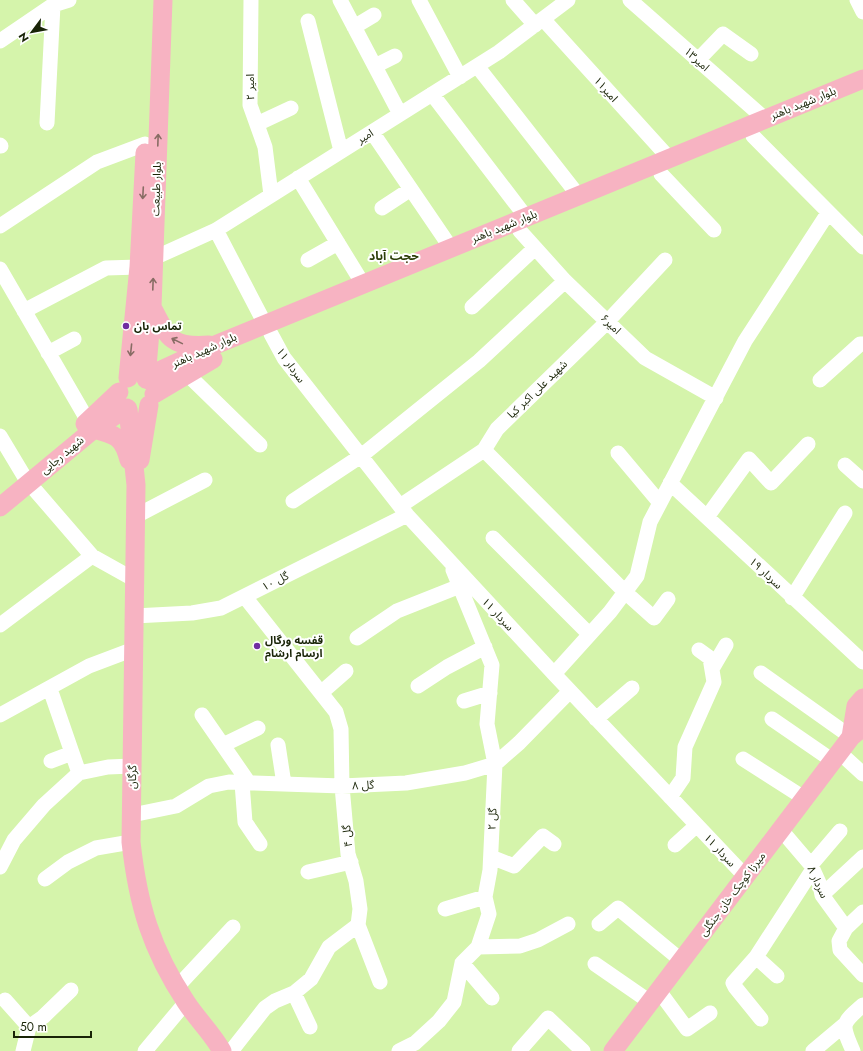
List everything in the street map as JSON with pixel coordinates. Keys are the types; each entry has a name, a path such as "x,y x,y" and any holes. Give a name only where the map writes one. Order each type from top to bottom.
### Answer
{"main road":[{"name":"بلوار طبیعت","path":"137,393 152,307 146,262 145,144 152,0"},
{"name":"بلوار طبیعت","path":"137,393 163,0"},
{"name":"بلوار شهید باهنر","path":"137,393 161,370 215,345 268,329 665,166 765,119 863,79"},
{"name":"بلوار شهید باهنر","path":"137,393 186,374 268,329 363,284 451,248 523,224 578,196 752,136 863,91"},
{"path":"152,307 168,336 189,346 215,345"},
{"path":"136,485 137,393"},
{"name":"شهید رجایی","path":"0,507 27,479 91,425 137,393"},
{"path":"91,425 112,434 122,441 136,485"},
{"name":"شهید رجایی","path":"0,496 27,479"},
{"name":"گرگان","path":"136,485 131,842 136,882 147,927 160,959 181,995 227,1050"},
{"path":"857,732 856,706 863,698"},
{"name":"میرزا کوچک خان جنگلی","path":"613,1051 745,876 782,831 804,798 857,732"}],"street":[{"path":"0,41 53,5 69,0"},
{"name":"امیر ۲","path":"251,0 250,105 265,147 271,195"},
{"path":"340,0 400,114"},
{"path":"419,0 460,77"},
{"name":"امیر۱۱","path":"513,0 539,22 665,166 714,230"},
{"name":"امیر","path":"146,262 216,230 499,52 568,0"},
{"name":"امیر۱۳","path":"630,0 765,119"},
{"path":"857,0 863,12"},
{"path":"47,123 53,5"},
{"path":"354,27 374,15"},
{"path":"308,21 341,151"},
{"path":"698,60 723,34 751,54"},
{"path":"374,66 395,56"},
{"path":"476,66 578,196"},
{"name":"امیر۶","path":"432,94 523,224 535,248 565,281 645,358 716,398"},
{"path":"257,124 291,108"},
{"path":"372,132 451,248"},
{"path":"752,136 863,247"},
{"path":"0,226 97,162 145,144"},
{"path":"298,178 363,284"},
{"path":"382,208 411,189"},
{"path":"554,674 637,576 650,522 670,483 745,341 828,213"},
{"name":"سردار ۱۱","path":"216,230 284,358 403,510 596,719 745,876"},
{"path":"308,260 338,243"},
{"path":"472,307 535,248"},
{"name":"شهید علی اکبر کیا","path":"403,510 484,450 497,429 608,321 666,260"},
{"path":"24,311 106,268 146,262"},
{"path":"0,269 91,425"},
{"path":"293,502 361,456 479,361 565,281"},
{"path":"48,353 74,339"},
{"path":"820,380 860,344 863,344"},
{"path":"186,374 260,445"},
{"path":"0,436 27,479 92,556 135,580"},
{"path":"707,517 750,459 771,483 808,444"},
{"path":"484,450 625,592 654,618 668,599"},
{"path":"618,453 660,503"},
{"path":"844,465 863,481"},
{"path":"136,516 205,480"},
{"name":"سردار ۱۹","path":"670,483 792,598 863,662"},
{"name":"گل ۱۰","path":"134,616 192,613 221,608 246,597 403,510"},
{"path":"792,598 845,513"},
{"path":"492,538 589,634"},
{"path":"0,626 92,556"},
{"name":"گل ۲","path":"450,561 492,665 488,724 495,764 490,870 485,897 489,914 478,946 462,963"},
{"path":"357,638 397,611 460,586"},
{"name":"گل ۴","path":"246,597 322,692 336,712 341,729 342,786 348,854 356,881 360,910 358,925"},
{"path":"712,669 726,645"},
{"path":"418,686 447,667 485,647"},
{"path":"0,715 50,689 89,666 134,648"},
{"path":"670,797 683,778 685,748 714,682 710,658 699,650"},
{"path":"322,692 346,671"},
{"path":"761,672 857,732"},
{"path":"596,719 632,688"},
{"path":"50,689 79,773"},
{"name":"گل ۸","path":"132,815 176,806 209,786 229,782 342,786 436,779 465,773 495,764 519,744 570,691"},
{"path":"464,701 490,693"},
{"path":"202,715 223,745 245,783 245,822 260,844"},
{"path":"772,719 863,774"},
{"path":"223,745 258,728"},
{"path":"278,745 284,784"},
{"path":"51,761 72,752"},
{"path":"743,759 804,798"},
{"path":"2,859 14,840 44,805 79,773 108,767 132,766"},
{"path":"675,845 697,825"},
{"name":"سردار ۸","path":"782,831 812,867 820,885 822,895 846,928"},
{"path":"761,1019 733,983 756,957 812,867 840,831"},
{"path":"490,857 514,866 543,836 554,844"},
{"path":"45,879 68,862 96,848 131,842"},
{"path":"822,895 863,857"},
{"path":"308,872 351,862"},
{"path":"445,909 485,897"},
{"path":"599,924 618,908 682,961"},
{"path":"860,967 840,950 838,946 846,928 863,912"},
{"path":"478,946 520,946 538,940 568,924"},
{"path":"227,1050 265,1008 275,1001 294,993 311,979 329,947 358,925 380,982"},
{"path":"145,1051 181,995 233,927"},
{"path":"756,957 777,976"},
{"path":"462,963 492,998"},
{"path":"399,1051 414,1043 439,1021 454,1002 462,963"},
{"path":"595,964 655,996 687,1029 710,1013"},
{"path":"23,1051 29,1027 43,1017 71,990"},
{"path":"294,993 310,1027"},
{"path":"6,1000 29,1027"},
{"path":"853,1051 845,1033 844,1025 846,1019 863,1004"},
{"path":"519,1050 548,1018 583,1051"},
{"path":"813,1051 844,1025"}],"place":[{"name":"تماس بان","path":"126,326"},
{"name":"قفسه ورگال ارسام ارشام","path":"257,646"}],"district":[{"name":"حجت آباد","path":"394,256"}]}
